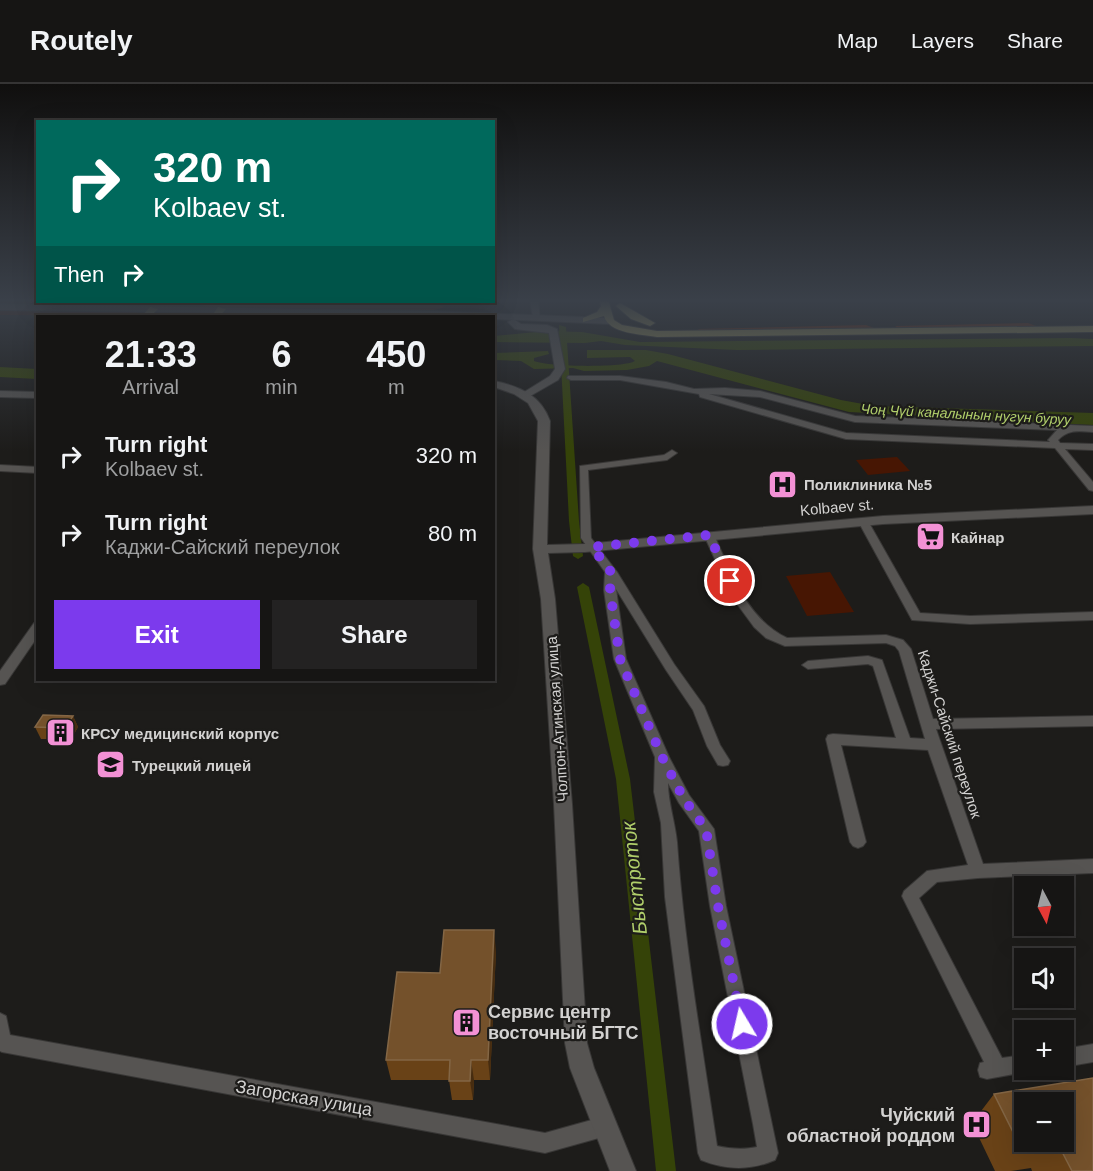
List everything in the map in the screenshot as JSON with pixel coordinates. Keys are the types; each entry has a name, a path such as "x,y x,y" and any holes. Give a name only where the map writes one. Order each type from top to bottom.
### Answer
{"main road":[{"path":"495,384 525,396 554,378 560,369 557,350"},
{"path":"0,394 36,395"},
{"name":"Чолпон-Атинская улица","path":"525,396 539,408 544,421 540,549 548,599 563,804 576,1043 582,1068 623,1171"},
{"name":"Kolbaev st.","path":"540,549 589,548 863,521 1093,510"}],"street":[{"path":"572,378 591,377 638,381 694,392 846,436 1093,447"},
{"path":"694,392 725,391 760,394 855,419 1093,429"},
{"path":"981,423 1039,435 1055,445 1093,488"},
{"path":"1055,445 1053,440 1060,432 1073,428"},
{"path":"672,453 667,457 583,468 586,538 589,548 611,572 699,709 714,746 723,761"},
{"path":"0,468 36,470"},
{"path":"863,521 916,617 970,620 1093,616"},
{"name":"Каджи-Сайский переулок","path":"709,535 740,601 750,615 773,638 786,642 886,639 899,642 905,649 934,745 978,871"},
{"path":"611,572 610,590 620,659 662,757 684,799 706,829 718,906 765,1134 768,1153 761,1157 723,1158 708,1153 673,897 668,824 661,792 662,757"},
{"path":"0,681 36,629"},
{"path":"808,665 868,660 878,663 905,743"},
{"path":"928,724 1093,721"},
{"path":"858,842 833,739 934,745"},
{"path":"1014,1066 992,1069 910,896 933,876 978,871 1093,866"},
{"path":"0,1022 1,1042"},
{"name":"Загорская улица","path":"1,1042 545,1143 606,1126"},
{"path":"1074,1056 1093,1053"}],"shaded area":[{"path":"897,457 910,471 868,475 856,460"},
{"path":"830,572 854,612 807,616 786,576"}],"water":[{"name":"Чоң Чүй каналынын нугун буруу","path":"587,350 646,350 841,400 874,406 1093,413 1093,425 849,412 657,361 649,366 627,370 534,369 521,361 495,360 495,353 548,351 549,354 534,358 534,361 554,365 617,365 635,361 630,357 587,358"},
{"path":"0,367 36,369 36,379 0,377"}],"building":[{"path":"43,715 73,716 65,728 35,727"},
{"name":"Сервис центр восточный БГТС","path":"444,930 494,930 488,1060 471,1060 470,1081 449,1081 450,1060 386,1060 397,972 440,973"},
{"path":"1093,1078 1093,1171 1072,1171 1062,1152 1074,1152 1074,1092 1014,1092 1014,1134 994,1094"}],"waterway":[{"name":"Быстроток","path":"563,350 578,556"},
{"name":"Быстроток","path":"583,587 623,779 666,1171"}],"place":[{"name":"Поликлиника №5","path":"783,484"},
{"name":"Кайнар","path":"930,537"},
{"name":"КРСУ медицинский корпус","path":"60,733"},
{"name":"Турецкий лицей","path":"111,765"},
{"name":"Сервис центр восточный БГТС","path":"467,1022"},
{"name":"Чуйский областной роддом","path":"976,1125"}],"route":[{"path":"730,581 709,535 592,547 599,553 611,572 610,590 620,659 662,757 684,799 706,829 718,906 742,1024"}]}
